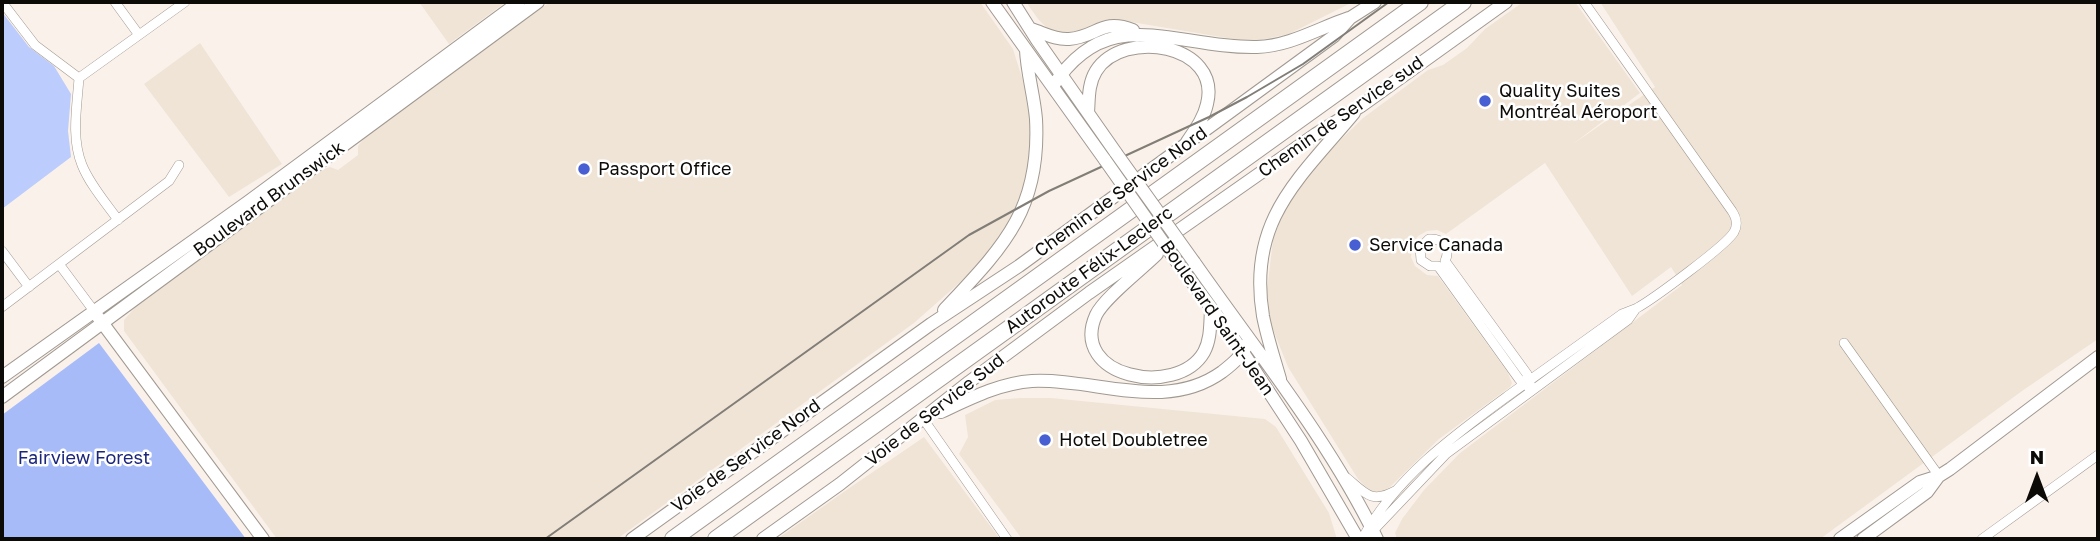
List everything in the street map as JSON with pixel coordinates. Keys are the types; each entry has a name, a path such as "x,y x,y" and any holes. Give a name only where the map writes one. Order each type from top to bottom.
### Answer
{"highway":[{"name":"Autoroute Félix-Leclerc","path":"673,539 1420,2"},
{"name":"Autoroute Félix-Leclerc","path":"716,539 1463,2"}],"main road":[{"name":"Boulevard Brunswick","path":"2,377 248,202 519,2"},
{"name":"Boulevard Brunswick","path":"2,397 538,2"},
{"name":"Boulevard Saint-Jean","path":"992,2 1053,86 1111,157 1188,266 1249,340 1340,472 1367,536"},
{"name":"Boulevard Saint-Jean","path":"1013,2 1088,113 1111,157"},
{"name":"Chemin de Service Nord","path":"861,373 1018,266 1183,148 1334,36 1350,18 1375,2"},
{"name":"Chemin de Service sud","path":"1177,234 1506,2"},
{"path":"1031,29 1063,39 1079,37 1114,25 1140,32 1258,47 1292,40 1350,18"},
{"path":"1053,86 1077,55 1090,45 1115,35 1140,32"},
{"path":"1088,113 1092,79 1100,66 1111,57 1127,50 1146,47 1162,47 1178,52 1199,66 1208,88 1205,110 1183,148"},
{"path":"931,324 998,252 1023,208 1033,170 1036,141 1035,109 1027,70 1027,50"},
{"path":"1281,386 1262,306 1263,265 1269,234 1279,206 1289,190 1361,106"},
{"path":"1177,234 1101,307 1093,328 1093,341 1097,352 1113,368 1131,375 1159,377 1181,370 1193,364 1204,352 1210,337 1211,310"},
{"name":"Voie de Service Sud","path":"763,539 924,420 969,382 1049,322 1177,234"},
{"name":"Boulevard Saint-Jean","path":"1188,266 1211,310 1367,536"},
{"path":"94,311 263,539"},
{"path":"924,420 979,394 1023,382 1053,382 1154,392 1185,390 1210,380 1243,354 1249,340"},
{"path":"1863,539 1920,482 1939,476 2098,357"},
{"name":"Voie de Service Nord","path":"632,539 861,373"},
{"path":"1840,539 1873,530"}],"street":[{"path":"2,2 35,46 79,78"},
{"path":"115,2 139,35"},
{"path":"118,220 88,177 79,156 75,128 79,78 185,2"},
{"path":"1367,536 1446,454 1529,385 1622,314 1636,309 1728,239 1735,230 1733,213 1712,181 1584,2"},
{"path":"2,307 169,181 179,165"},
{"path":"2,251 29,287"},
{"path":"1441,263 1529,385"},
{"path":"59,264 94,311"},
{"path":"1844,343 1939,476"},
{"path":"1367,536 1396,490 1444,443 1529,385"},
{"path":"924,420 1007,539"},
{"path":"1987,538 2098,455"},
{"path":"1340,472 1370,497 1381,498 1396,490"}],"shaded area":[{"path":"419,2 506,2 449,44"},
{"path":"550,2 980,2 1013,49 1028,97 1030,156 1024,187 1013,218 982,263 914,323 617,539 277,539 124,331 124,320 139,303 321,170 330,167 338,170 358,155 358,146 364,138"},
{"path":"1026,2 1353,2 1289,34 1251,42 1119,20 1102,22 1076,33 1064,34 1050,31"},
{"path":"1523,2 1575,2 1640,93 1573,144 1655,87 1600,2 2098,2 2098,339 2022,391 1820,539 1397,539 1395,533 1402,519 1424,490 1460,453 1682,285 1671,267 1632,296 1545,163 1446,234 1437,230 1427,231 1418,236 1413,244 1411,257 1415,266 1427,275 1438,276 1508,373 1512,383 1439,439 1386,491 1380,494 1371,492 1358,479 1288,367 1270,322 1267,290 1273,240 1287,202 1325,155 1363,118 1428,70 1443,65 1467,48 1485,29"},
{"path":"2,12 29,47 54,66 71,94 68,131 71,157 2,209"},
{"path":"200,43 282,164 229,197 144,84"},
{"path":"1051,398 1265,419 1276,427 1329,513 1337,539 1022,539 959,454 968,437 965,415 995,400"},
{"path":"924,437 1000,539 777,539 845,491"}],"green space":[{"name":"Fairview Forest","path":"99,343 246,539 2,539 2,415"}],"tram line":[{"path":"545,539 969,235 1049,191 1247,97 1303,64 1389,2"}],"place":[{"name":"Quality Suites Montréal Aéroport","path":"1485,101"},
{"name":"Passport Office","path":"584,169"},
{"name":"Service Canada","path":"1355,245"},
{"name":"Hotel Doubletree","path":"1045,440"}]}
